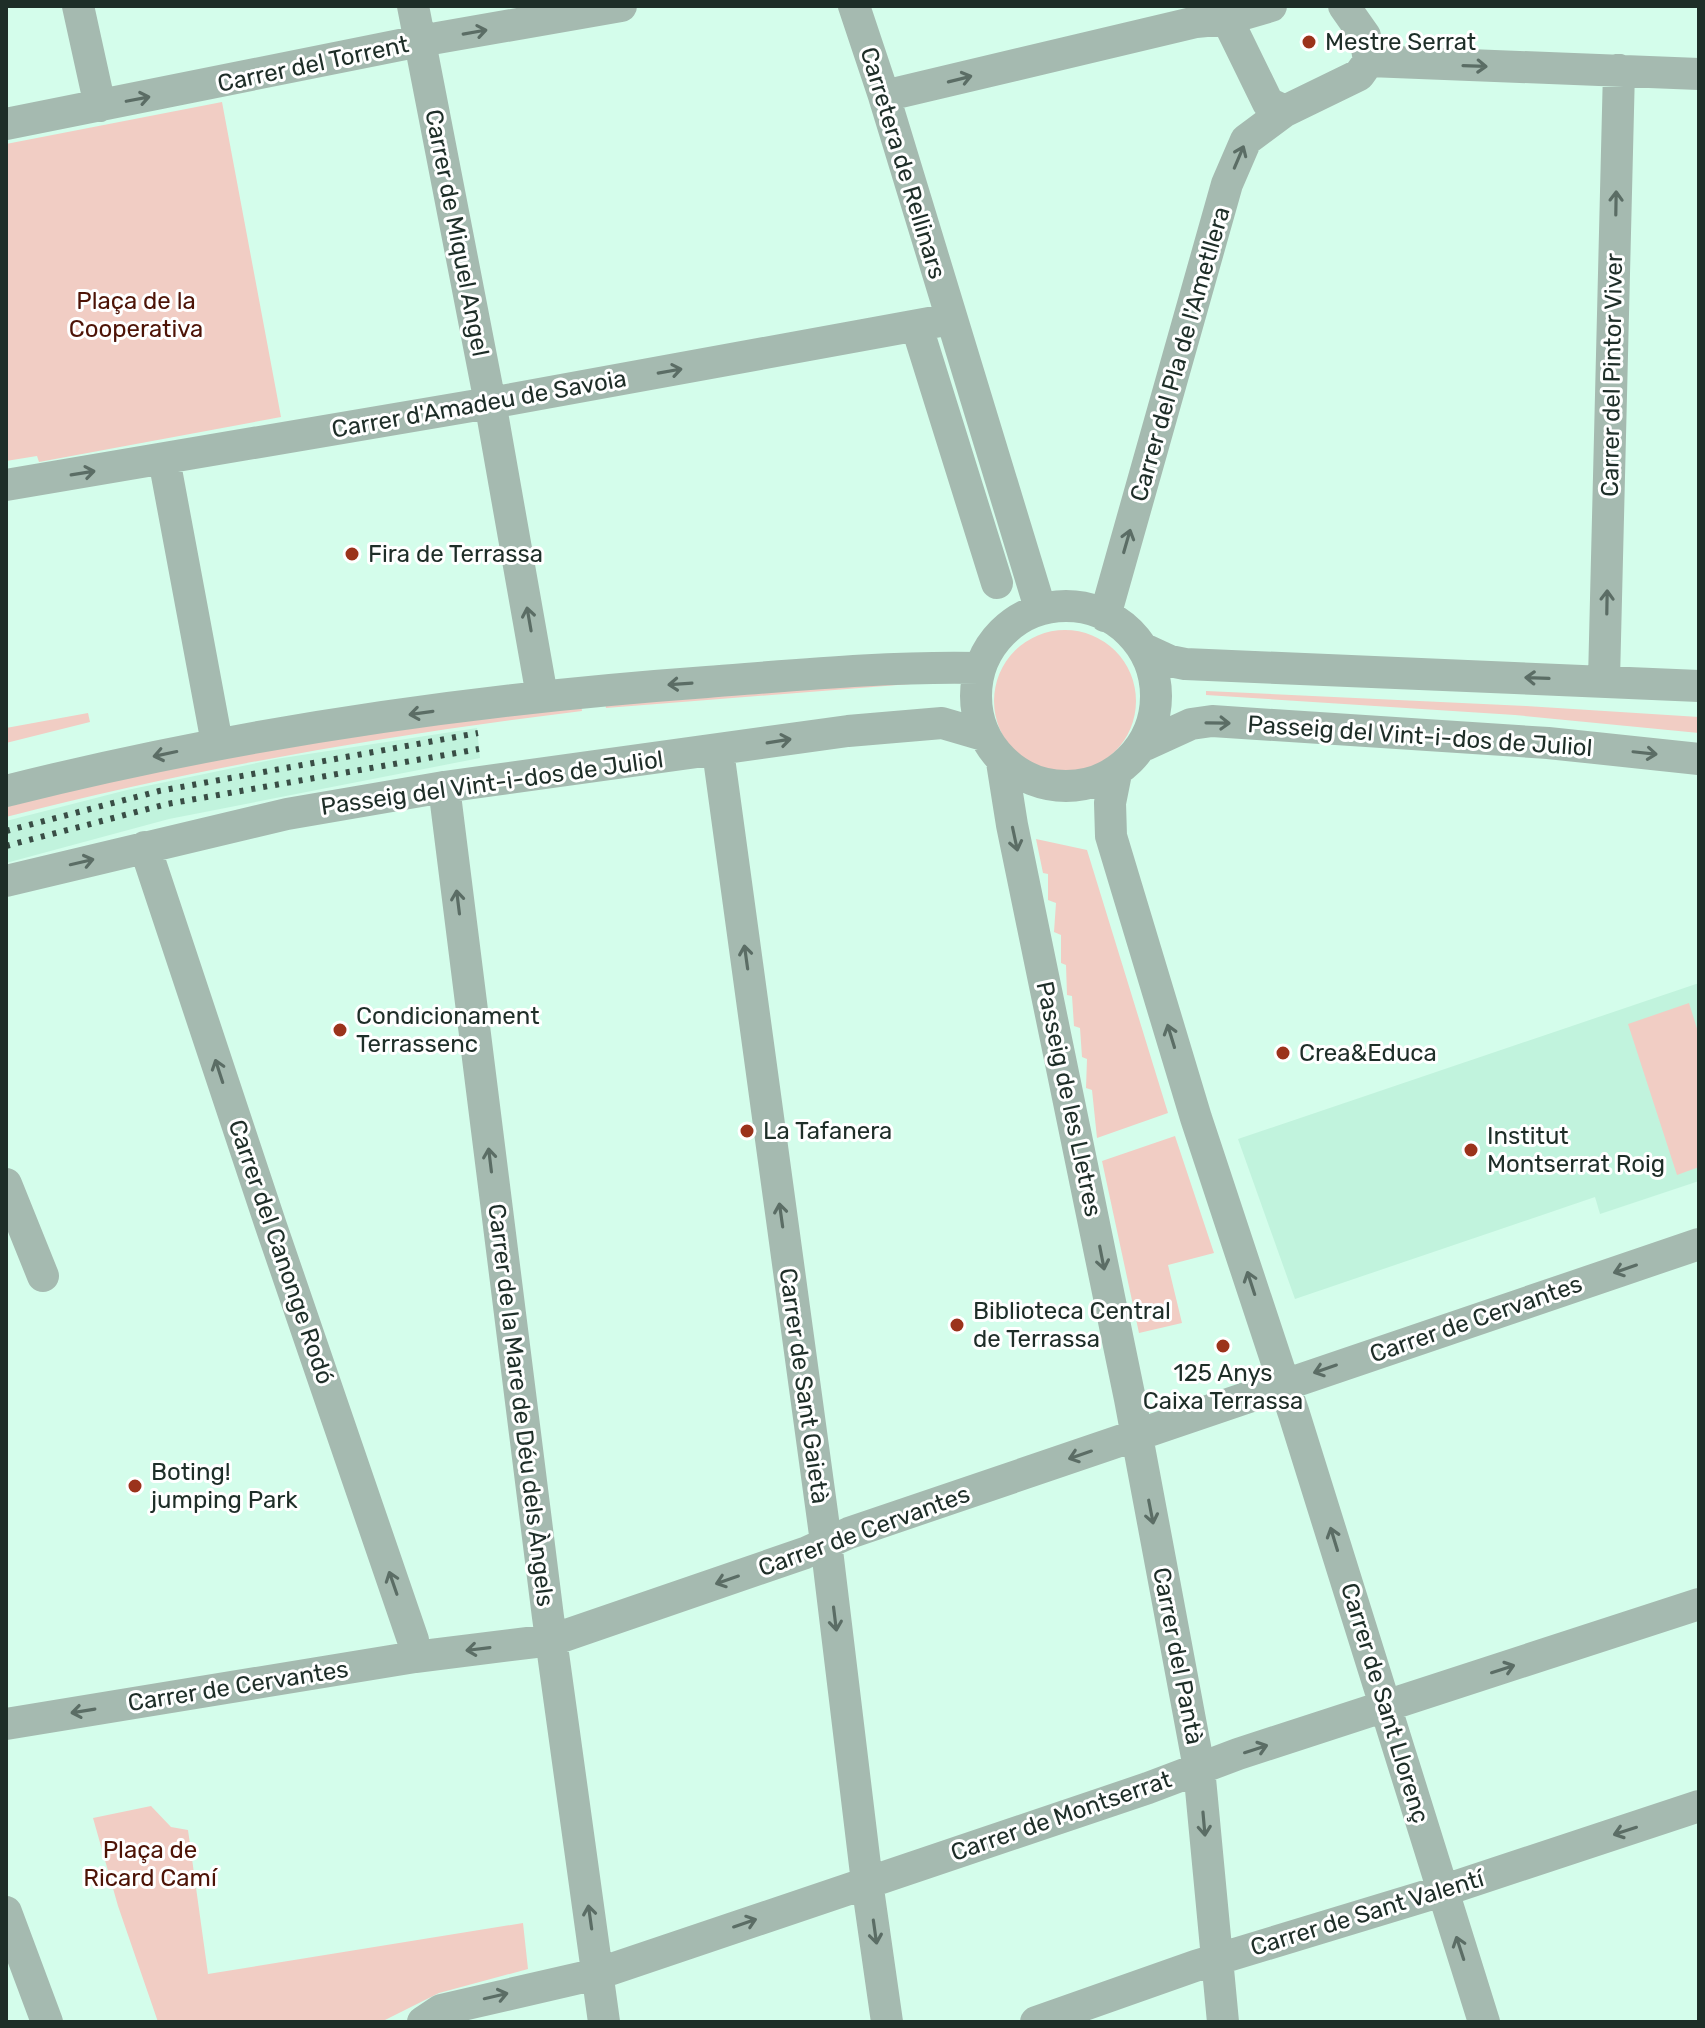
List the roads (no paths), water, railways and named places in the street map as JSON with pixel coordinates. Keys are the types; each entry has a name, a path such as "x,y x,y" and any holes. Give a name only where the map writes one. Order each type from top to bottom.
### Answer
{"street":[{"path":"78,6 100,106"},
{"name":"Carrer de Miquel Angel","path":"413,6 542,696"},
{"name":"Carrer del Torrent","path":"6,124 420,41 621,6"},
{"name":"Carretera de Rellinars","path":"854,6 1040,608"},
{"path":"884,96 1196,22 1227,19 1271,6"},
{"path":"1344,6 1365,36 1369,61 1699,74"},
{"path":"1227,19 1268,103 1285,111"},
{"name":"Carrer del Pla de l'Ametllera","path":"1105,616 1227,184 1246,140 1285,111 1359,75 1369,61"},
{"name":"Carrer del Pintor Viver","path":"1604,680 1619,70"},
{"path":"928,363 951,319"},
{"name":"Carrer d'Amadeu de Savoia","path":"6,485 951,319"},
{"path":"917,327 997,583"},
{"path":"164,459 217,743"},
{"path":"1144,649 1157,683 1156,715 1145,745 1116,773 1079,785 1043,782 1002,762 983,735 975,698 980,668 997,637 1040,608 1080,608 1105,616 1127,631 1144,649 1185,664 1699,686"},
{"path":"6,791 217,743 542,696 757,678 943,667 980,668"},
{"name":"Passeig del Vint-i-dos de Juliol","path":"1145,745 1191,724 1212,721 1548,743 1699,759"},
{"name":"Passeig del Vint-i-dos de Juliol","path":"6,881 287,814 444,787 848,731 942,723 983,735"},
{"name":"Carrer de Sant Gaietà","path":"718,751 826,1542 887,2022"},
{"name":"Passeig de les Lletres","path":"1002,762 1012,825 1137,1436"},
{"path":"1116,773 1110,803 1111,836 1196,1118 1285,1384"},
{"name":"Carrer de la Mare de Déu dels Àngels","path":"444,787 552,1640 604,2022"},
{"name":"Carrer del Canonge Rodó","path":"145,847 413,1640 415,1657"},
{"path":"6,1184 43,1276"},
{"name":"Carrer de Cervantes","path":"6,1724 415,1657 552,1640 805,1553 826,1542 1699,1244"},
{"name":"Carrer de Sant Llorenç","path":"1285,1384 1484,2022"},
{"name":"Carrer del Pantà","path":"1137,1436 1199,1768 1223,2022"},
{"name":"Carrer de Montserrat","path":"423,2022 441,2010 597,1974 1148,1788 1199,1768 1699,1604"},
{"name":"Carrer de Sant Valentí","path":"1036,2022 1218,1960 1442,1891 1699,1806"},
{"path":"6,1912 47,2022"}],"railway":[{"path":"6,831 159,791 478,733"},
{"path":"6,846 167,804 479,749"}],"place":[{"name":"Mestre Serrat","path":"1309,42"},
{"name":"Fira de Terrassa","path":"352,554"},
{"name":"Condicionament Terrassenc","path":"340,1030"},
{"name":"Crea&Educa","path":"1283,1053"},
{"name":"La Tafanera","path":"747,1131"},
{"name":"Institut Montserrat Roig","path":"1471,1150"},
{"name":"Biblioteca Central de Terrassa","path":"957,1325"},
{"name":"125 Anys Caixa Terrassa","path":"1223,1346"},
{"name":"Boting! jumping Park","path":"135,1486"}],"park label":[{"name":"Plaça de la Cooperativa","path":"136,315"},
{"name":"Plaça de Ricard Camí","path":"150,1864"}]}
